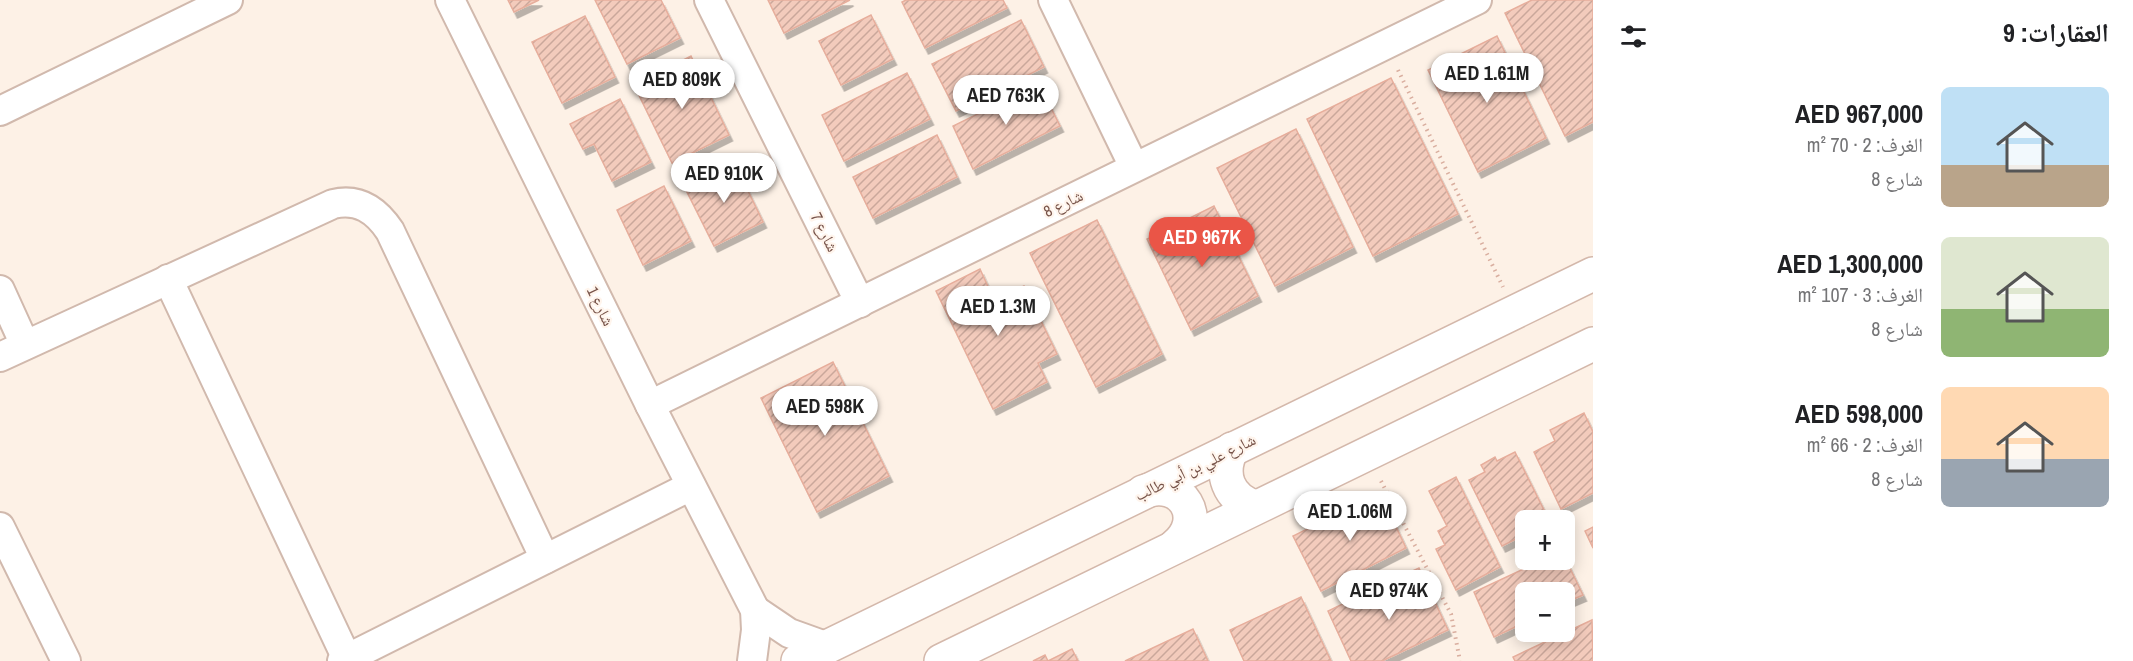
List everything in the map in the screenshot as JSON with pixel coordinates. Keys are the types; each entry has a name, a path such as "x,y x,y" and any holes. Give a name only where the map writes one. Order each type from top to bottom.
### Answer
{"street":[{"path":"0,111 228,0"},
{"name":"شارع 1","path":"450,0 650,405 755,610 756,630 752,661"},
{"name":"شارع 7","path":"709,0 860,303"},
{"path":"1053,0 1134,167"},
{"name":"شارع 8","path":"650,405 1477,0"},
{"path":"0,357 333,204 346,201 372,211 390,231 545,559"},
{"name":"شارع علي بن أبي طالب","path":"798,661 1593,274"},
{"path":"168,279 344,660 691,486"},
{"path":"0,290 25,345"},
{"path":"940,661 1593,344"},
{"path":"1232,449 1226,466 1228,484 1239,499 1255,507"},
{"path":"1143,492 1162,488 1180,495 1186,503 1190,512 1188,532 1175,546"},
{"path":"0,527 66,661"},
{"name":"شارع 1","path":"755,610 789,633 828,646"}],"path":[{"path":"1386,44 1516,312"},
{"path":"1366,454 1451,614 1460,661"}],"building":[{"path":"508,0 539,0 514,12"},
{"path":"595,0 661,0 680,38 627,64"},
{"path":"768,0 850,0 784,33"},
{"path":"906,0 1003,0 1007,8 925,48 902,2"},
{"path":"1532,0 1593,0 1593,122 1565,136 1505,13"},
{"path":"871,15 893,59 841,85 819,41"},
{"path":"585,16 615,77 562,103 532,42"},
{"path":"1021,20 1044,67 956,111 932,64"},
{"path":"1497,36 1546,138 1478,172 1428,70"},
{"path":"691,56 729,135 672,163 634,85"},
{"path":"907,73 930,119 844,161 822,115"},
{"path":"1391,78 1458,214 1373,256 1307,119"},
{"path":"1039,84 1060,126 973,169 953,126"},
{"path":"620,99 651,162 612,181 594,144 583,149 570,124"},
{"path":"1296,129 1353,247 1275,286 1217,168"},
{"path":"937,135 957,177 873,218 853,177"},
{"path":"734,162 763,222 714,246 684,186"},
{"path":"664,186 691,241 643,265 617,210"},
{"path":"1214,206 1258,296 1191,330 1147,239"},
{"path":"1097,220 1162,354 1096,387 1030,253"},
{"path":"980,269 994,300 1024,286 1057,354 1038,363 1047,382 993,409 936,291"},
{"path":"833,362 889,476 817,512 761,398"},
{"path":"1584,413 1593,432 1593,493 1561,509 1534,452 1555,441 1550,430"},
{"path":"1515,452 1544,510 1515,510 1515,540 1502,546 1469,480 1485,472 1481,465 1495,457 1497,461"},
{"path":"1456,477 1500,567 1456,590 1436,549 1445,545 1438,531 1447,526 1429,491"},
{"path":"1380,493 1406,548 1321,591 1293,536"},
{"path":"1593,527 1593,548 1585,531"},
{"path":"1419,568 1448,630 1382,661 1351,661 1328,611 1355,598 1359,606 1407,583 1404,575"},
{"path":"1521,570 1571,570 1583,595 1575,598 1575,582 1515,582 1515,627 1494,637 1474,592"},
{"path":"1301,597 1331,661 1244,661 1230,630"},
{"path":"1592,620 1593,661 1515,661 1513,657 1545,642 1575,642 1575,628"},
{"path":"1193,629 1208,661 1125,661"},
{"path":"1072,649 1078,661 1048,661"},
{"path":"1045,655 1048,661 1033,661"}]}
